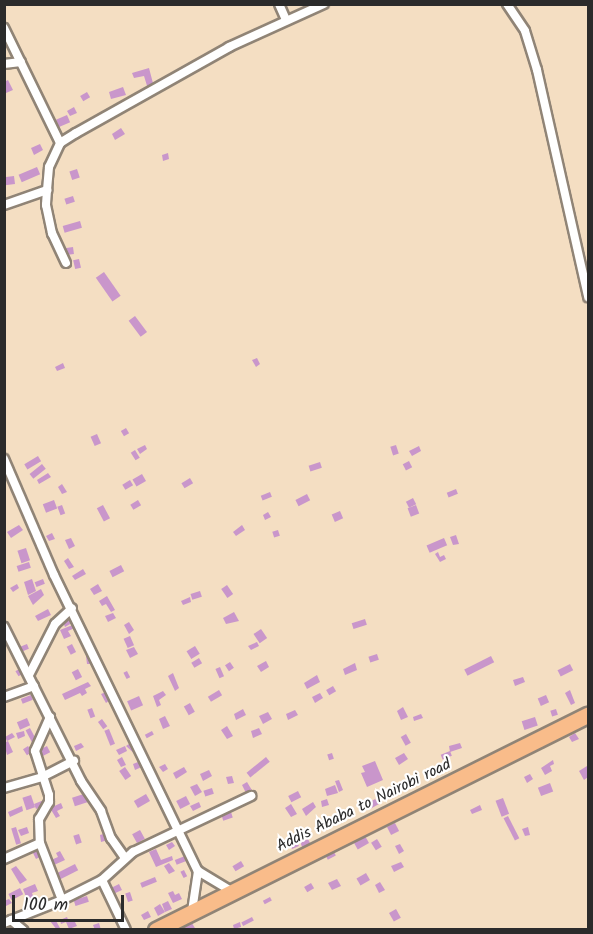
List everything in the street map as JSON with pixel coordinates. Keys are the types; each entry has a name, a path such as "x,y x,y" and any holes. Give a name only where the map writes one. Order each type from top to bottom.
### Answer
{"highway":[{"name":"Addis Ababa to Nairobi road","path":"156,930 588,715"}],"street":[{"path":"279,4 286,20"},
{"path":"66,263 50,225 46,205 50,167 60,143 230,47 324,4"},
{"path":"507,4 525,31 537,70 588,297"},
{"path":"4,28 60,143"},
{"path":"4,64 21,62"},
{"path":"4,205 47,190"},
{"path":"4,459 37,537 198,871 231,891"},
{"path":"29,675 55,624 72,608"},
{"path":"4,627 74,761 81,781 101,811 111,838 124,858"},
{"path":"4,697 34,686"},
{"path":"50,717 35,751 49,795 49,802 39,819 40,843 62,900"},
{"path":"4,788 42,777 74,761"},
{"path":"8,922 62,900 102,880 124,858 251,796"},
{"path":"4,859 40,843"},
{"path":"192,911 198,871"},
{"path":"102,880 126,930"},
{"path":"8,922 23,930"}],"building":[{"path":"149,68 154,87 148,89 144,76 134,78 132,73"},
{"path":"8,80 13,90 6,93 4,82"},
{"path":"123,87 126,95 111,99 109,92"},
{"path":"87,92 90,97 83,101 80,96"},
{"path":"74,107 77,113 70,116 67,111"},
{"path":"67,115 70,122 59,127 56,120"},
{"path":"121,128 125,134 115,140 112,134"},
{"path":"40,144 43,150 34,155 31,148"},
{"path":"168,153 169,159 163,161 162,155"},
{"path":"37,167 40,174 22,182 19,175"},
{"path":"77,169 80,178 72,180 69,171"},
{"path":"14,176 15,184 5,185 4,177"},
{"path":"73,196 75,202 66,204 64,199"},
{"path":"80,221 82,228 65,233 63,226"},
{"path":"73,247 74,254 64,255 63,248"},
{"path":"79,259 81,268 75,269 73,260"},
{"path":"104,272 121,296 112,301 96,278"},
{"path":"135,316 147,332 141,337 129,321"},
{"path":"257,358 260,364 256,367 252,360"},
{"path":"63,363 65,368 57,371 55,367"},
{"path":"126,428 129,433 124,436 121,431"},
{"path":"97,434 101,443 95,446 91,437"},
{"path":"145,445 147,449 140,454 137,449"},
{"path":"396,445 399,454 393,455 390,447"},
{"path":"419,446 421,451 412,456 409,451"},
{"path":"135,450 140,458 136,460 131,453"},
{"path":"38,456 41,461 27,469 24,464"},
{"path":"409,461 412,467 406,470 403,464"},
{"path":"320,462 322,468 310,471 309,466"},
{"path":"42,464 46,469 33,479 30,474"},
{"path":"48,473 51,477 39,484 37,480"},
{"path":"142,474 146,481 136,486 132,480"},
{"path":"190,478 193,483 185,488 181,483"},
{"path":"130,480 133,485 125,490 122,485"},
{"path":"62,484 67,492 62,494 58,487"},
{"path":"456,489 458,494 449,497 447,493"},
{"path":"270,492 272,497 263,500 261,496"},
{"path":"307,494 310,500 299,506 295,500"},
{"path":"413,498 416,504 409,508 406,502"},
{"path":"54,500 57,508 46,513 43,504"},
{"path":"138,500 141,505 133,510 130,505"},
{"path":"62,505 65,513 61,515 57,507"},
{"path":"103,505 110,518 104,522 97,508"},
{"path":"416,505 419,513 411,517 408,508"},
{"path":"340,511 343,518 335,522 332,515"},
{"path":"268,512 271,517 265,520 263,515"},
{"path":"19,525 23,530 11,538 7,532"},
{"path":"242,525 245,530 236,536 233,532"},
{"path":"278,530 280,536 274,538 272,532"},
{"path":"52,533 55,539 49,541 46,536"},
{"path":"456,535 459,544 453,545 450,537"},
{"path":"71,538 75,546 69,549 65,540"},
{"path":"444,538 447,545 430,553 427,545"},
{"path":"26,548 30,560 21,563 17,551"},
{"path":"438,552 440,557 444,555 446,559 440,562 435,554"},
{"path":"68,558 74,567 69,569 64,561"},
{"path":"29,562 31,568 18,572 17,566"},
{"path":"121,565 124,571 113,577 109,571"},
{"path":"83,569 86,574 75,580 72,576"},
{"path":"32,579 36,591 28,595 24,582"},
{"path":"43,579 45,584 37,587 35,582"},
{"path":"17,584 19,588 13,592 10,588"},
{"path":"98,584 102,591 94,595 90,589"},
{"path":"227,585 233,594 227,598 221,589"},
{"path":"41,589 44,595 33,605 28,596"},
{"path":"200,591 202,597 192,600 190,594"},
{"path":"107,596 115,610 111,612 106,604 102,606 99,601"},
{"path":"190,597 191,602 183,605 181,601"},
{"path":"48,609 51,615 38,621 35,616"},
{"path":"234,612 239,621 226,624 223,618"},
{"path":"113,613 116,618 108,622 105,616"},
{"path":"70,618 72,623 65,627 63,622"},
{"path":"365,619 367,625 354,629 352,623"},
{"path":"129,622 134,630 129,634 124,625"},
{"path":"75,624 77,627 68,631 71,636 64,639 60,630"},
{"path":"261,629 267,638 260,643 254,634"},
{"path":"130,636 134,645 128,648 124,639"},
{"path":"257,642 259,646 251,650 248,646"},
{"path":"27,644 29,649 21,652 20,647"},
{"path":"72,644 76,652 71,655 67,647"},
{"path":"195,646 200,654 191,659 187,651"},
{"path":"134,647 138,654 130,658 126,650"},
{"path":"377,654 379,660 370,662 368,657"},
{"path":"86,656 93,656 94,664 87,664"},
{"path":"491,656 494,662 467,676 464,670"},
{"path":"199,658 202,663 194,668 191,663"},
{"path":"266,661 269,667 261,672 257,666"},
{"path":"230,662 234,668 229,671 225,665"},
{"path":"355,663 357,670 345,675 343,669"},
{"path":"570,664 573,670 561,677 558,670"},
{"path":"24,666 27,671 19,676 15,671"},
{"path":"220,667 224,676 219,678 215,669"},
{"path":"78,669 82,677 76,680 72,672"},
{"path":"127,671 130,677 127,679 123,673"},
{"path":"173,673 179,688 175,691 168,676"},
{"path":"317,675 320,682 307,689 304,683"},
{"path":"523,677 525,682 515,686 513,680"},
{"path":"88,682 91,686 85,689 87,693 82,696 80,693 65,700 62,694"},
{"path":"333,686 336,691 329,695 326,690"},
{"path":"219,690 222,695 211,702 208,697"},
{"path":"570,690 575,703 571,705 565,693"},
{"path":"163,691 166,695 159,700 161,705 157,707 153,696"},
{"path":"106,692 110,700 106,703 101,694"},
{"path":"320,693 323,698 315,703 312,697"},
{"path":"31,695 33,700 23,704 21,699"},
{"path":"546,695 549,702 541,706 538,699"},
{"path":"139,696 143,705 131,710 127,701"},
{"path":"190,703 195,712 189,715 184,706"},
{"path":"403,707 408,717 401,720 397,711"},
{"path":"92,708 95,716 91,718 87,710"},
{"path":"243,709 246,715 236,720 234,714"},
{"path":"556,709 558,715 552,717 550,711"},
{"path":"295,710 298,715 288,720 286,714"},
{"path":"268,712 272,719 263,724 259,716"},
{"path":"421,714 423,718 414,721 413,717"},
{"path":"165,716 170,726 163,729 159,719"},
{"path":"535,717 538,726 524,730 522,721"},
{"path":"27,718 30,725 20,730 17,722"},
{"path":"102,719 107,726 103,729 98,722"},
{"path":"227,726 233,736 227,739 221,730"},
{"path":"30,728 38,743 34,745 26,730"},
{"path":"259,728 262,734 253,738 251,731"},
{"path":"109,729 115,744 110,746 104,731"},
{"path":"24,731 25,736 18,739 16,733"},
{"path":"152,731 154,735 147,738 145,735"},
{"path":"12,733 15,737 7,741 5,737"},
{"path":"575,733 579,739 572,742 569,737"},
{"path":"406,734 411,743 406,746 401,737"},
{"path":"8,741 13,752 7,755 4,743"},
{"path":"132,742 141,753 137,756 126,746"},
{"path":"81,743 84,747 76,751 74,746"},
{"path":"460,743 462,748 450,752 449,746"},
{"path":"28,746 32,752 27,755 23,749"},
{"path":"47,746 50,752 40,757 37,751"},
{"path":"125,746 127,751 119,755 116,750"},
{"path":"450,751 452,756 443,759 441,755"},
{"path":"332,753 334,759 329,760 327,755"},
{"path":"404,753 408,759 399,765 395,758"},
{"path":"122,757 126,765 121,767 117,760"},
{"path":"266,757 270,762 250,777 247,773"},
{"path":"143,760 146,765 135,770 133,764"},
{"path":"553,760 554,764 550,766 552,771 545,775 541,768"},
{"path":"375,761 383,780 367,787 361,773 365,772 362,766"},
{"path":"165,764 168,769 163,772 159,767"},
{"path":"587,766 588,777 584,780 579,771"},
{"path":"125,767 131,776 125,780 119,771"},
{"path":"184,767 187,772 176,779 173,773"},
{"path":"209,770 212,776 203,781 200,774"},
{"path":"530,774 533,779 527,783 524,777"},
{"path":"232,776 234,783 228,784 226,777"},
{"path":"339,780 343,790 339,792 335,781"},
{"path":"247,782 253,792 247,795 242,785"},
{"path":"550,783 553,791 541,796 538,788"},
{"path":"197,784 202,792 195,796 190,787"},
{"path":"335,785 338,793 327,796 325,789"},
{"path":"212,788 214,794 205,796 203,791"},
{"path":"93,791 96,800 75,806 72,798"},
{"path":"298,791 301,797 291,802 288,796"},
{"path":"146,794 150,801 138,808 134,801"},
{"path":"31,795 35,807 26,810 22,798"},
{"path":"186,796 190,804 180,809 176,801"},
{"path":"503,798 509,814 502,817 496,801"},
{"path":"327,799 329,805 322,807 321,801"},
{"path":"375,799 379,804 370,809 367,804"},
{"path":"44,800 46,804 36,809 34,804"},
{"path":"199,802 201,807 193,811 190,806"},
{"path":"313,802 316,807 306,816 302,809"},
{"path":"61,803 63,808 57,811 60,816 56,818 50,808"},
{"path":"291,804 297,814 291,817 285,808"},
{"path":"480,805 482,810 472,814 470,810"},
{"path":"22,806 23,811 10,817 8,812"},
{"path":"230,809 233,818 223,821 220,812"},
{"path":"508,816 519,838 515,841 504,818"},
{"path":"395,823 399,831 391,835 387,827"},
{"path":"16,827 21,843 16,845 11,828"},
{"path":"27,827 29,833 21,836 18,830"},
{"path":"528,827 530,835 525,836 522,829"},
{"path":"140,830 145,839 137,843 132,834"},
{"path":"107,833 108,840 101,842 100,835"},
{"path":"79,834 82,843 76,844 73,836"},
{"path":"365,836 369,843 358,849 354,842"},
{"path":"295,839 299,846 292,849 289,842"},
{"path":"308,839 311,845 303,849 300,842"},
{"path":"377,839 382,847 376,850 371,843"},
{"path":"172,842 175,846 169,850 166,845"},
{"path":"40,844 43,850 38,853 40,857 36,859 31,849"},
{"path":"400,844 404,851 399,854 395,846"},
{"path":"156,849 161,860 172,856 173,860 156,867 149,852"},
{"path":"60,851 65,860 54,865 51,860 58,857 56,853"},
{"path":"334,852 336,856 328,860 326,856"},
{"path":"185,856 187,861 177,865 175,860"},
{"path":"241,861 244,866 236,871 232,866"},
{"path":"401,862 404,867 394,872 391,866"},
{"path":"169,863 175,871 169,874 164,866"},
{"path":"75,864 78,870 60,879 57,873"},
{"path":"16,866 27,880 20,884 11,869"},
{"path":"184,870 187,876 184,878 180,872"},
{"path":"366,873 370,880 360,885 356,878"},
{"path":"155,877 157,882 142,888 140,883"},
{"path":"337,879 341,886 332,890 328,883"},
{"path":"380,882 385,890 379,893 375,885"},
{"path":"106,883 109,889 119,884 122,890 111,895 113,901 108,903 99,887"},
{"path":"311,883 314,888 307,892 304,887"},
{"path":"35,884 38,891 32,893 34,899 28,902 23,889"},
{"path":"20,888 23,894 12,900 8,894"},
{"path":"173,891 175,895 179,893 182,899 173,903 168,893"},
{"path":"130,892 133,901 128,902 125,894"},
{"path":"87,896 89,902 76,906 74,900"},
{"path":"270,897 272,901 265,904 263,901"},
{"path":"9,899 12,903 4,907 4,901"},
{"path":"168,901 172,909 165,912 162,904"},
{"path":"160,904 165,912 158,916 154,908"},
{"path":"396,909 401,918 394,922 389,913"},
{"path":"148,911 151,917 144,920 141,915"},
{"path":"67,917 69,922 74,920 77,926 69,929 66,922 61,924 60,920"},
{"path":"252,917 254,921 243,926 241,922"},
{"path":"55,919 60,928 57,930 50,921"},
{"path":"240,922 241,927 234,929 233,925"},
{"path":"99,923 101,930 95,930 93,925"},
{"path":"192,923 196,930 180,930"}]}
